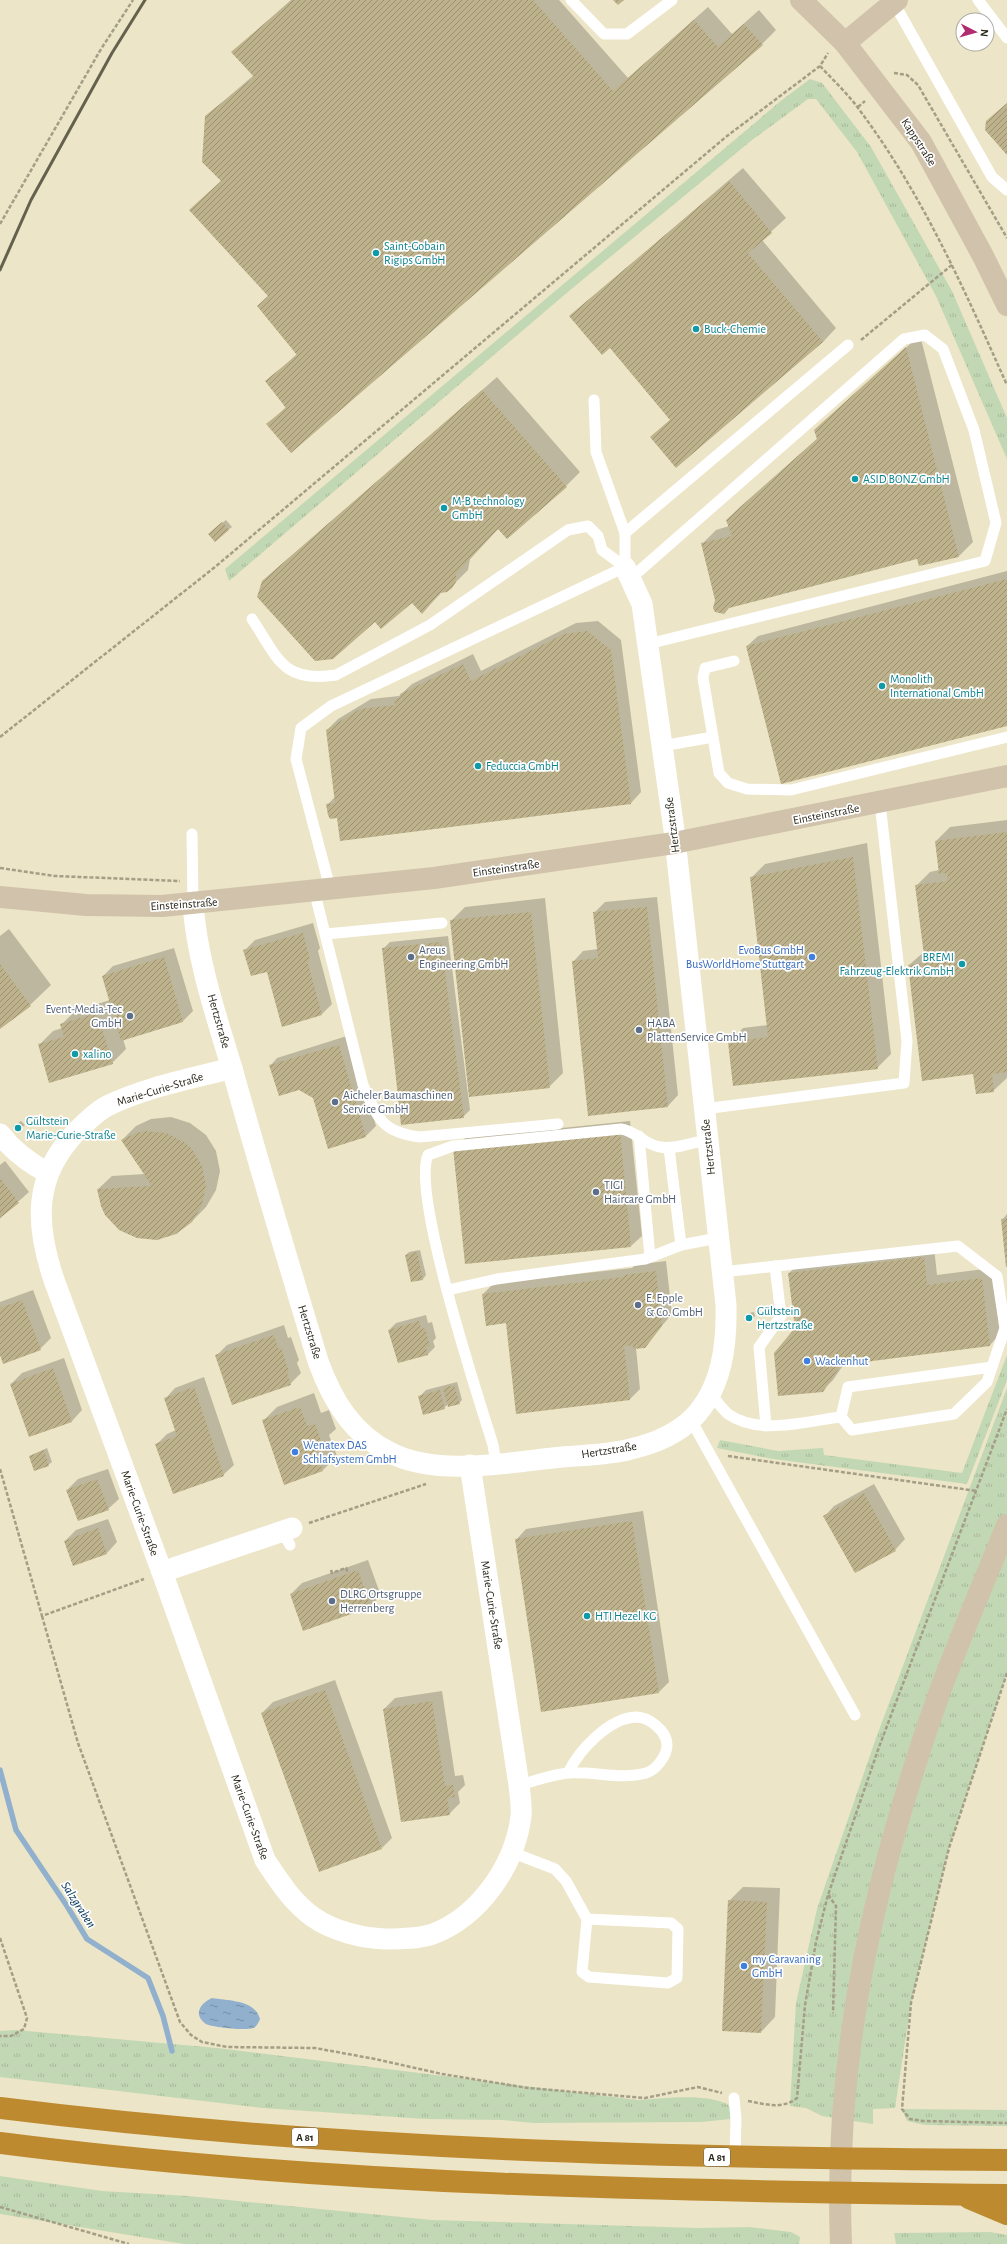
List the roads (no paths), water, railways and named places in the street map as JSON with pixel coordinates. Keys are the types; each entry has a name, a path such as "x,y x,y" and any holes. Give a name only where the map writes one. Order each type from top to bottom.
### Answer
{"highway":[{"name":"A 81","path":"0,2108 134,2123 373,2142 517,2151 735,2158 1007,2160"},
{"path":"0,2143 270,2170 430,2181 608,2188 862,2194 1007,2195"},
{"path":"960,2194 1007,2214"}],"street":[{"name":"Kappstraße","path":"802,0 845,43 921,142 983,256 1007,305"},
{"path":"845,43 896,1"},
{"name":"Hertzstraße","path":"193,904 198,942 232,1068 316,1354 331,1393 352,1423 376,1445 408,1460 437,1465 470,1465 630,1449 653,1442 691,1420 700,1411 710,1393 723,1361 727,1336 722,1272 662,746 642,604 628,573"},
{"name":"Einsteinstraße","path":"0,897 86,905 193,904 434,878 674,843 880,803 1007,776"},
{"name":"Marie-Curie-Straße","path":"232,1068 130,1096 105,1107 88,1120 58,1153 48,1173 40,1214 45,1252 265,1860 291,1899 314,1918 339,1930 367,1938 404,1939 432,1934 464,1917 484,1898 500,1875 514,1844 521,1815 519,1785 470,1465"},
{"path":"0,1134 13,1149 27,1161 48,1173"},
{"path":"841,2244 840,2181 848,2066 861,1972 873,1911 901,1810 941,1690 1007,1525"},
{"path":"162,1572 271,1536 291,1537"}],"lane":[{"path":"571,0 604,34 628,34 672,0"},
{"path":"978,0 1007,38"},
{"path":"896,1 992,177 1007,190"},
{"path":"558,1124 420,1137 403,1135 386,1127 374,1109 363,1085 326,934 322,889 296,759 301,728 331,706 628,573 904,339 925,335 943,348 974,430 996,523 985,561 648,644"},
{"path":"625,533 848,345"},
{"path":"594,400 596,452 625,533 628,573"},
{"path":"252,619 284,667 301,675 320,677 336,675 430,625 568,530 588,526 598,536 602,550 628,573"},
{"path":"734,661 705,668 702,678 720,773 728,783 748,789 769,791 791,790 1007,737"},
{"path":"662,746 713,737"},
{"path":"704,1109 904,1083 907,1041 880,803"},
{"path":"192,834 193,904"},
{"path":"326,934 442,923"},
{"path":"496,1463 493,1445 433,1236 426,1199 424,1162 428,1155 453,1146 621,1129 629,1131 659,1147 669,1148 707,1140"},
{"path":"639,1136 650,1257"},
{"path":"669,1148 681,1245"},
{"path":"448,1290 497,1279 650,1257 681,1245 718,1238"},
{"path":"722,1272 958,1246 997,1276 1005,1328 987,1382 954,1414 852,1430 840,1416"},
{"path":"766,1426 760,1347 781,1316 775,1266"},
{"path":"840,1416 848,1387 992,1367"},
{"path":"710,1393 729,1414 749,1424 766,1426 840,1416"},
{"path":"691,1420 855,1716"},
{"path":"519,1785 568,1773 625,1775 646,1773 661,1762 667,1746 664,1736 655,1724 642,1717 625,1718 595,1737 575,1758 568,1773"},
{"path":"510,1852 555,1869 566,1881 587,1919 582,1972 589,1977 668,1983 677,1978 678,1929 671,1923 587,1919"},
{"path":"734,2098 736,2118 735,2158"}],"water":[{"path":"212,1998 241,2002 253,2008 260,2019 255,2027 246,2029 222,2028 206,2024 199,2016 199,2013 204,2003"}],"waterway":[{"name":"Salzgraben","path":"0,1770 16,1830 67,1906 87,1939 148,1978 163,2016 172,2051"}],"railway":[{"path":"0,270 31,200 112,53 145,0"}],"place":[{"name":"Saint-Gobain Rigips GmbH","path":"376,253"},
{"name":"Buck-Chemie","path":"696,329"},
{"name":"ASID BONZ GmbH","path":"855,479"},
{"name":"M-B technology GmbH","path":"444,508"},
{"name":"Monolith International GmbH","path":"882,686"},
{"name":"Feduccia GmbH","path":"478,766"},
{"name":"Areus Engineering GmbH","path":"411,957"},
{"name":"EvoBus GmbH BusWorldHome Stuttgart","path":"812,957"},
{"name":"BREMI Fahrzeug-Elektrik GmbH","path":"962,964"},
{"name":"Event-Media-Tec GmbH","path":"130,1016"},
{"name":"HABA PlattenService GmbH","path":"639,1030"},
{"name":"xalino","path":"75,1054"},
{"name":"Aicheler Baumaschinen Service GmbH","path":"335,1102"},
{"name":"Gültstein Marie-Curie-Straße","path":"18,1128"},
{"name":"TIGI Haircare GmbH","path":"596,1192"},
{"name":"E. Epple & Co. GmbH","path":"638,1305"},
{"name":"Gültstein Hertzstraße","path":"749,1318"},
{"name":"Wackenhut","path":"807,1361"},
{"name":"Wenatex DAS Schlafsystem GmbH","path":"295,1452"},
{"name":"DLRG Ortsgruppe Herrenberg","path":"332,1601"},
{"name":"HTI Hezel KG","path":"587,1616"},
{"name":"my Caravaning GmbH","path":"744,1966"}]}
